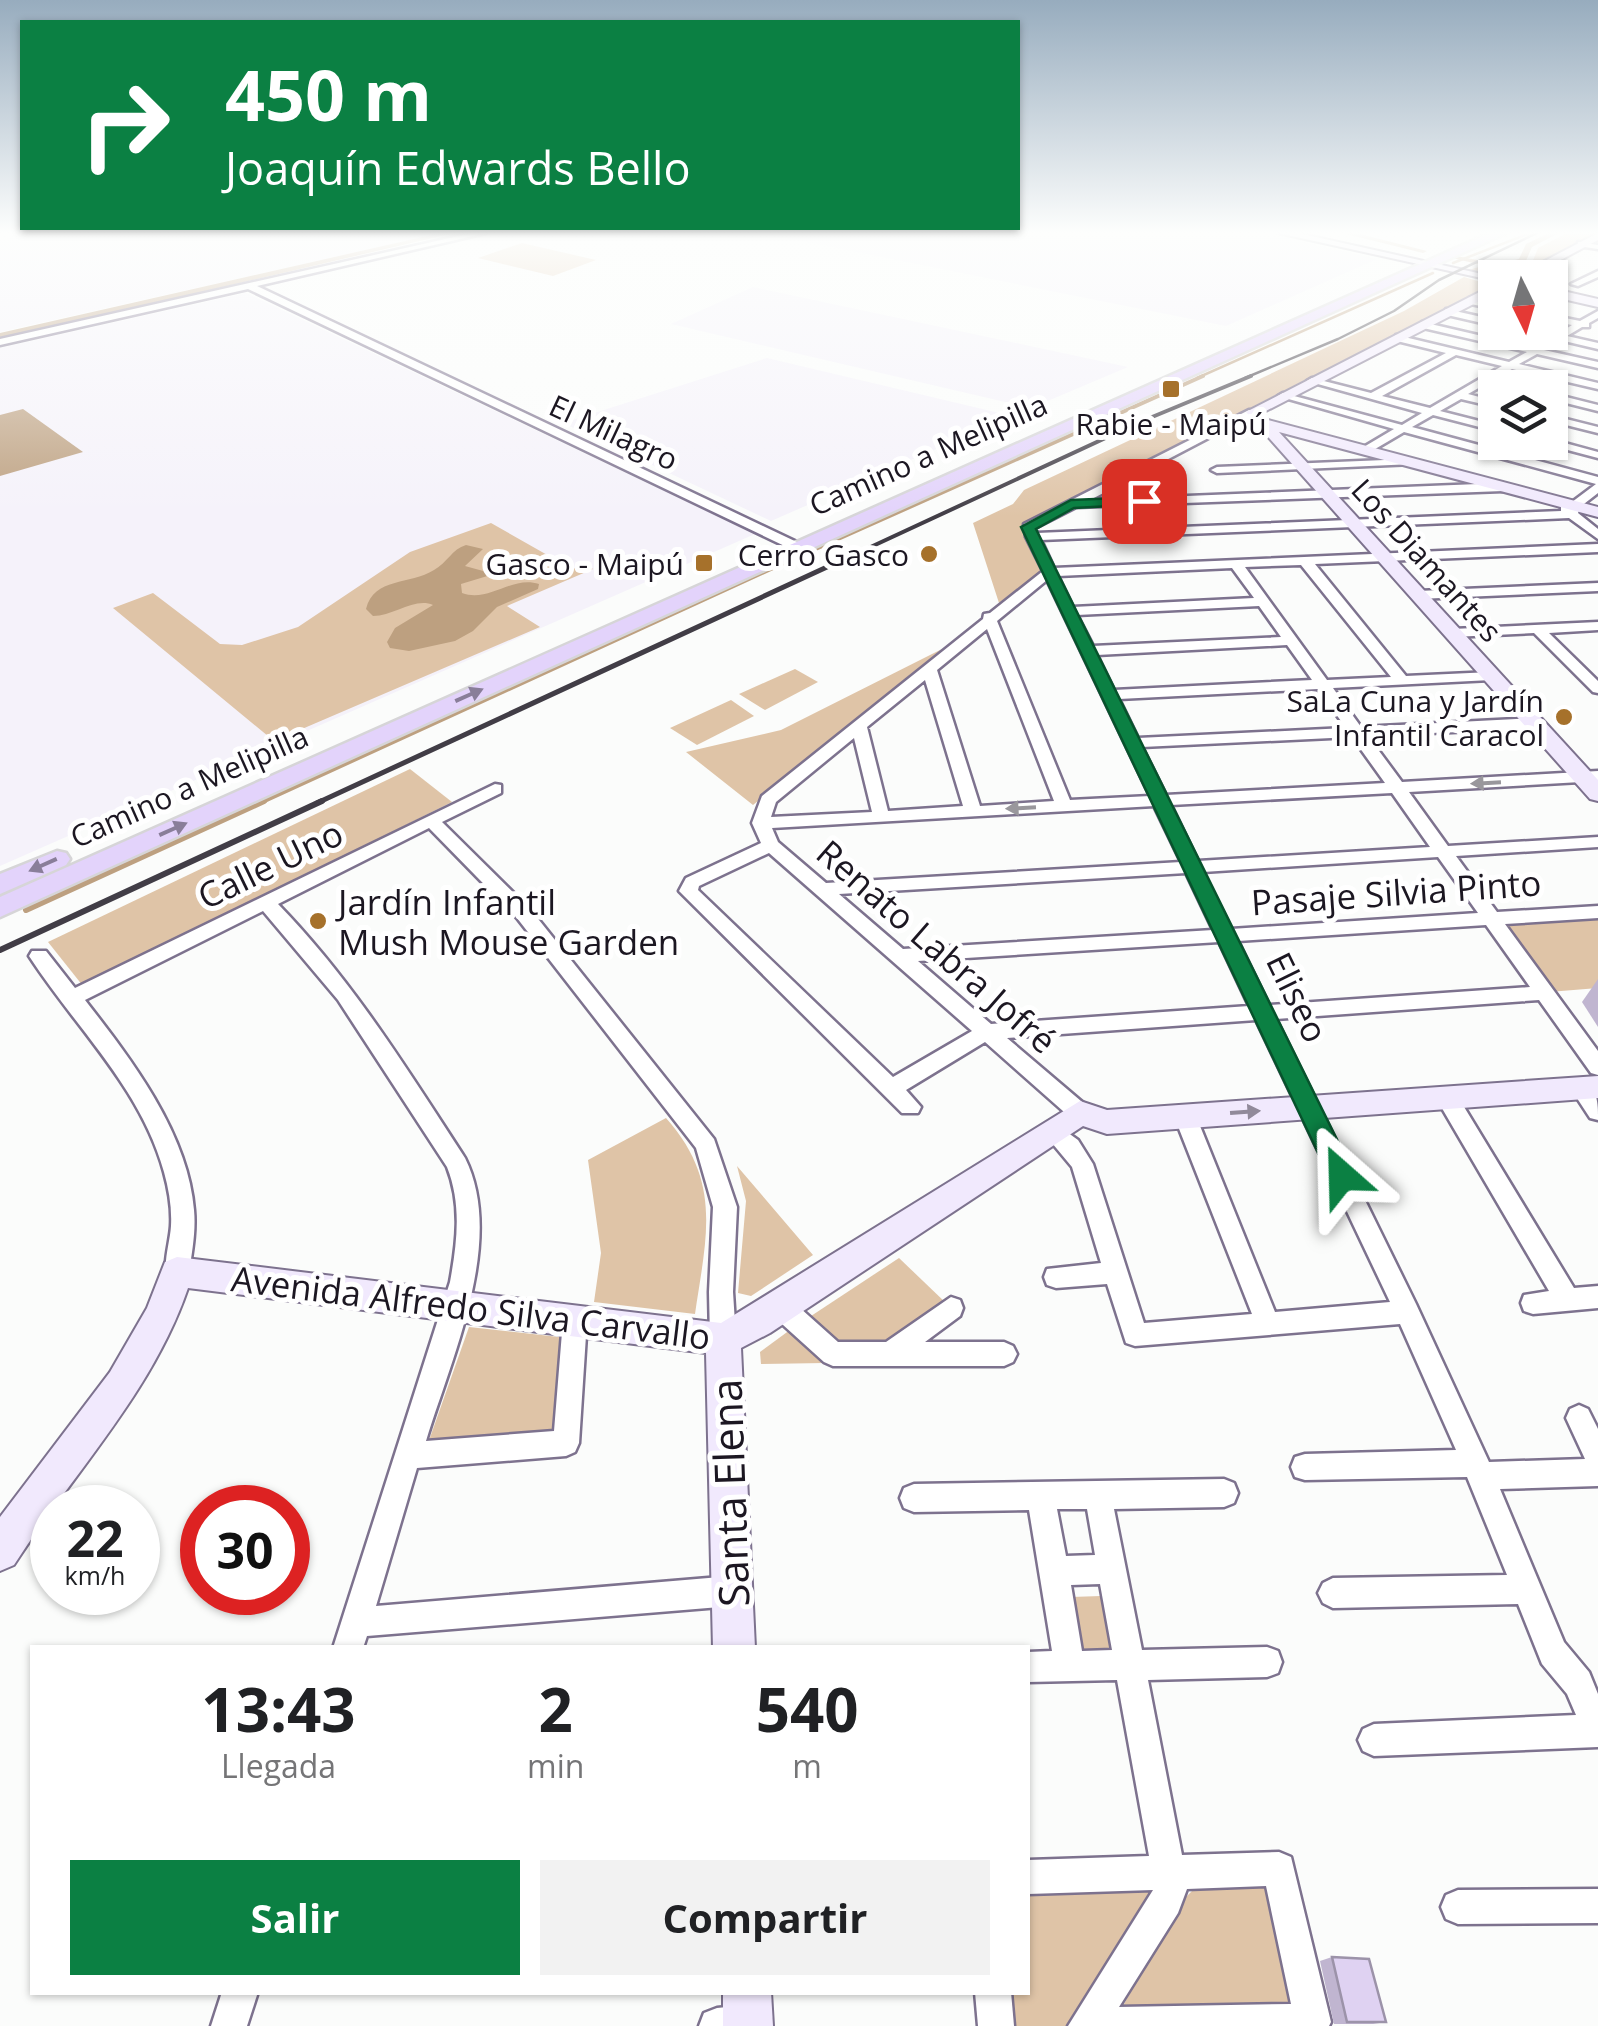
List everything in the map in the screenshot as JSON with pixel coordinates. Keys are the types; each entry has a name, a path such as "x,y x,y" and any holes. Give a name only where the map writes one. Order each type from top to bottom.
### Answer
{"main road":[{"name":"Camino a Melipilla","path":"674,582 777,538 893,496 1276,328"},
{"name":"Camino a Melipilla","path":"0,908 797,548 893,496"},
{"name":"Camino a Melipilla","path":"0,885 122,830"}],"street":[{"path":"0,342 63,328"},
{"name":"El Milagro","path":"337,328 797,548"},
{"path":"1417,328 1282,396 1263,424 1031,524 1028,527 1032,537 1568,507 1598,484"},
{"path":"1434,328 1478,337"},
{"path":"1396,338 1598,386"},
{"path":"1568,339 1598,346"},
{"path":"1502,370 1536,350 1598,364"},
{"path":"1372,396 1454,352"},
{"path":"1312,381 1478,424"},
{"path":"1366,450 1478,384"},
{"path":"1282,396 1598,484"},
{"path":"1459,396 1478,400"},
{"path":"1568,400 1598,408"},
{"path":"1568,422 1598,430"},
{"path":"1263,424 1598,512"},
{"name":"Los Diamantes","path":"1263,424 1534,723 1593,782"},
{"path":"1568,447 1598,455"},
{"path":"1216,470 1408,462"},
{"path":"1071,504 1503,487"},
{"path":"1568,507 1598,535"},
{"name":"Eliseo","path":"1032,537 1407,1312 1478,1469 1553,1653 1588,1682 1598,1730"},
{"path":"1593,782 1397,788 760,823 762,811 773,795 1049,572 1598,548"},
{"path":"1305,561 1402,680"},
{"path":"1080,1113 1106,1122 1594,1089 1545,993 1236,564"},
{"path":"1418,595 1598,587"},
{"path":"1068,611 1263,602"},
{"path":"989,617 1064,806"},
{"path":"1453,634 1598,626"},
{"path":"1538,629 1598,690"},
{"path":"1087,651 1291,641"},
{"path":"929,668 973,811"},
{"path":"1109,696 1491,676"},
{"path":"1132,743 1534,723"},
{"path":"860,728 881,816"},
{"name":"Calle Uno","path":"72,998 496,789"},
{"path":"431,820 524,914 706,1144 726,1208 721,1292 723,1338"},
{"name":"Renato Labra Jofré","path":"760,823 771,845 1080,1113"},
{"path":"823,889 1598,842"},
{"path":"771,845 692,882 688,890 910,1107"},
{"path":"266,903 310,947 359,1014 462,1175 470,1213 468,1249 455,1306 351,1634 732,1590"},
{"name":"Pasaje Silvia Pinto","path":"899,956 1598,912"},
{"path":"0,1551 25,1512 135,1368 161,1319 176,1272 182,1202 166,1146 146,1106 40,956"},
{"path":"891,1088 986,1032 1545,993"},
{"path":"1447,1098 1568,1300"},
{"name":"Avenida Alfredo Silva Carvallo","path":"176,1272 723,1338 781,1307 1080,1113"},
{"path":"1185,1116 1268,1324"},
{"path":"1052,1131 1070,1146 1082,1164 1135,1336 1407,1312"},
{"path":"1056,1277 1116,1273"},
{"path":"1534,1303 1598,1297"},
{"path":"781,1307 834,1354 1004,1354"},
{"path":"890,1354 950,1308"},
{"path":"408,1456 566,1442 575,1320"},
{"name":"Santa Elena","path":"723,1338 734,1645"},
{"path":"1579,1418 1598,1458"},
{"path":"1306,1466 1598,1472"},
{"path":"914,1498 1224,1493"},
{"path":"1086,2025 1166,1901 1170,1872 1098,1495"},
{"path":"1042,1496 1070,1666"},
{"path":"1054,1571 1111,1569"},
{"path":"1332,1593 1525,1588"},
{"path":"1030,1668 1267,1662"},
{"path":"1374,1740 1598,1730"},
{"path":"1030,1876 1280,1869 1313,2022 1086,2025"},
{"path":"1458,1907 1598,1906"},
{"path":"229,2026 239,1995"},
{"path":"993,1995 996,2026"}],"shaded area":[{"path":"91,328 319,328 755,534 0,866 0,348"},
{"path":"686,328 943,328 1128,367 1031,408"},
{"path":"1369,328 1408,328 1026,523 1044,569 999,603 973,523 1013,504 1024,490"},
{"path":"767,358 1012,416 771,521 563,423"},
{"path":"23,409 83,452 0,476 0,415"},
{"path":"491,523 572,569 587,565 593,569 507,606 540,627 274,741 113,608 153,593 220,644 242,645 298,627 410,552"},
{"path":"466,545 483,549 465,566 494,574 461,584 462,593 482,595 529,582 539,584 538,589 497,607 473,631 455,641 409,651 390,648 387,642 395,628 433,605 419,603 373,616 366,609 370,599 385,587 434,570"},
{"path":"942,649 753,805 686,752 781,730"},
{"path":"795,669 818,682 765,710 739,694"},
{"path":"731,700 754,716 697,745 670,728"},
{"path":"410,769 452,802 83,986 48,942"},
{"path":"1598,916 1598,988 1549,992 1499,922"},
{"path":"666,1118 684,1142 703,1188 706,1235 695,1314 594,1302 601,1253 588,1160"},
{"path":"737,1166 813,1255 751,1296 738,1293 746,1201"},
{"path":"899,1258 947,1304 888,1349 840,1349 808,1318"},
{"path":"469,1327 568,1338 561,1432 427,1446"},
{"path":"794,1327 825,1363 761,1364 760,1352"},
{"path":"1101,1596 1114,1662 1082,1662 1071,1597"},
{"path":"1144,1880 1154,1898 1068,2026 1005,2026 1002,1995 1030,1995 1030,1884"},
{"path":"1201,1882 1275,1882 1303,2013 1119,2013 1179,1904"}],"building":[{"path":"1332,1957 1369,1959 1386,2022 1347,2022"}],"waterway":[{"path":"0,336 37,328"},
{"path":"1197,378 1310,328"},
{"path":"782,564 1203,376"},
{"path":"259,803 787,561"},
{"path":"26,910 264,801"}],"railway":[{"path":"1245,378 1361,328"},
{"path":"834,564 1140,422 1251,376"},
{"path":"317,803 840,561"},
{"path":"0,950 322,801"}],"place":[{"name":"Rabie - Maipú","path":"1171,389"},
{"name":"Cerro Gasco","path":"929,554"},
{"name":"Gasco - Maipú","path":"704,563"},
{"name":"SaLa Cuna y Jardín Infantil Caracol","path":"1564,717"},
{"name":"Jardín Infantil Mush Mouse Garden","path":"318,921"}],"route":[{"path":"1144,501 1071,504 1028,527 1342,1176"}]}
